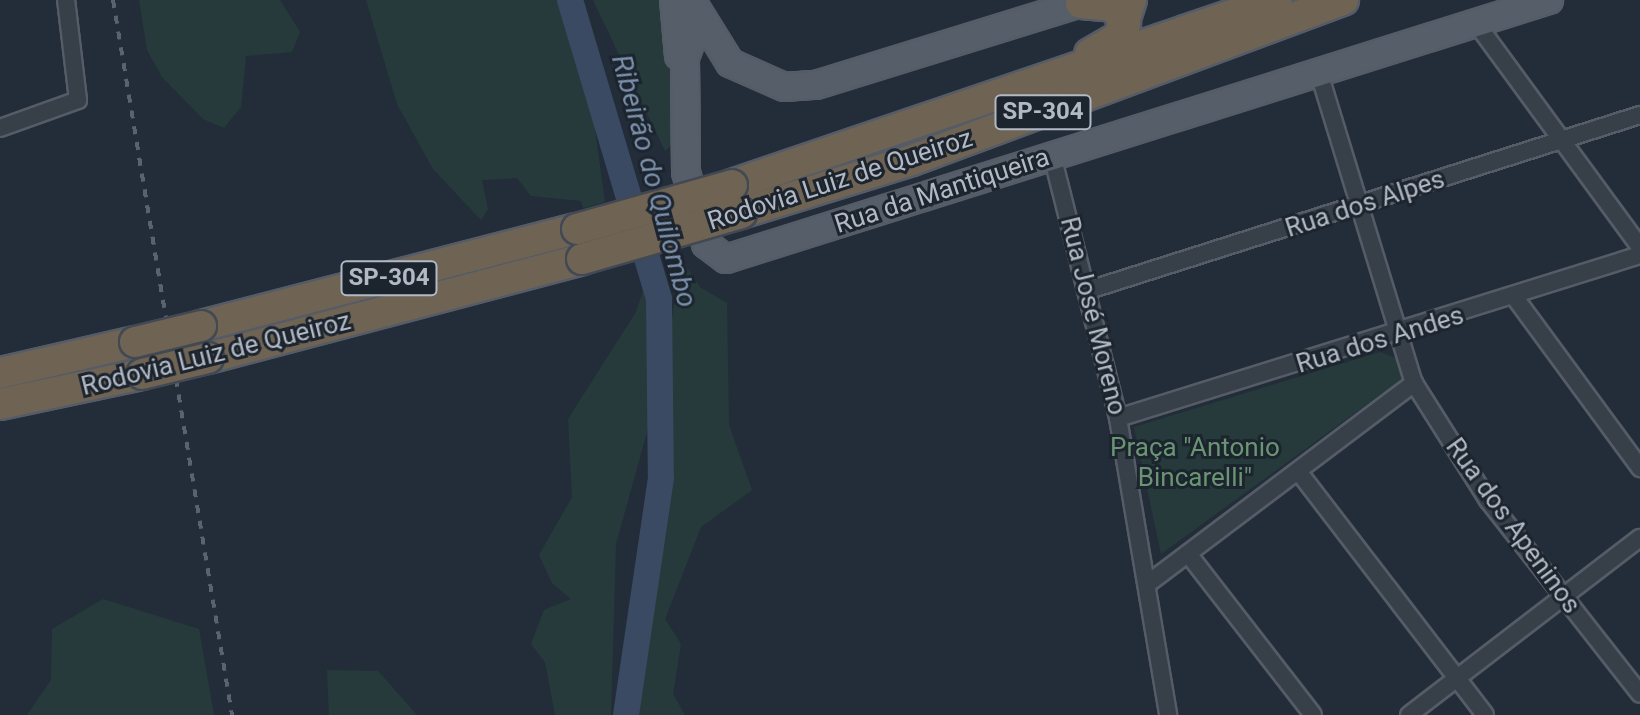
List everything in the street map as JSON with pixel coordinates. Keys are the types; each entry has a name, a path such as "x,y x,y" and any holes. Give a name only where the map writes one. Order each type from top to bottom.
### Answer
{"highway":[{"name":"Rodovia Luiz de Queiroz","path":"0,404 208,358 582,259 883,137 1276,0"},
{"name":"Rodovia Luiz de Queiroz","path":"0,373 201,326 577,229 736,199 912,160 1343,0"},
{"path":"883,137 1109,47 1128,12 1115,6 1086,2"}],"main road":[{"path":"674,0 686,83"},
{"name":"Rua da Mantiqueira","path":"699,14 687,44 686,172 706,244 726,259 1549,0"},
{"path":"699,14 723,53 767,84 816,85 1086,2"},
{"path":"686,83 702,60 723,53"}],"street":[{"path":"0,128 77,102 66,0"},
{"path":"1476,23 1640,247"},
{"name":"Rua dos Apeninos","path":"1319,73 1414,383 1488,500 1640,694"},
{"name":"Rua dos Alpes","path":"1089,290 1360,207 1559,139 1640,115"},
{"name":"Rua José Moreno","path":"1052,155 1089,290 1118,418 1150,582 1168,715"},
{"name":"Rua dos Andes","path":"1118,418 1516,299 1640,255"},
{"path":"1516,299 1640,468"},
{"path":"1150,582 1414,383"},
{"path":"1298,471 1485,715"},
{"path":"1409,715 1640,538"},
{"path":"1189,555 1313,715"}],"green space":[{"path":"139,0 280,0 300,32 292,52 246,56 241,107 224,128 203,119 162,77 147,50"},
{"path":"366,0 577,0 605,202 583,208 581,201 531,196 517,178 482,180 488,209 481,220 433,169 397,104"},
{"path":"593,0 672,0 682,77 701,118 665,151"},
{"path":"681,259 700,287 727,303 729,425 752,490 701,527 665,619 681,644 673,694 685,715 631,715 633,582"},
{"path":"649,272 660,320 659,389 616,544 611,715 555,715 545,662 531,644 544,610 571,599 552,583 539,555 572,497 568,419 636,312"},
{"name":"Praça \"Antonio Bincarelli\"","path":"1380,352 1396,358 1403,378 1161,554 1134,427"},
{"path":"103,599 199,629 214,715 27,715 51,680 52,629"},
{"path":"327,670 378,671 417,715 329,715"}],"waterway":[{"name":"Ribeirão do Quilombo","path":"570,0 659,299 661,478 626,715"}],"railway":[{"path":"113,0 232,715"}]}
